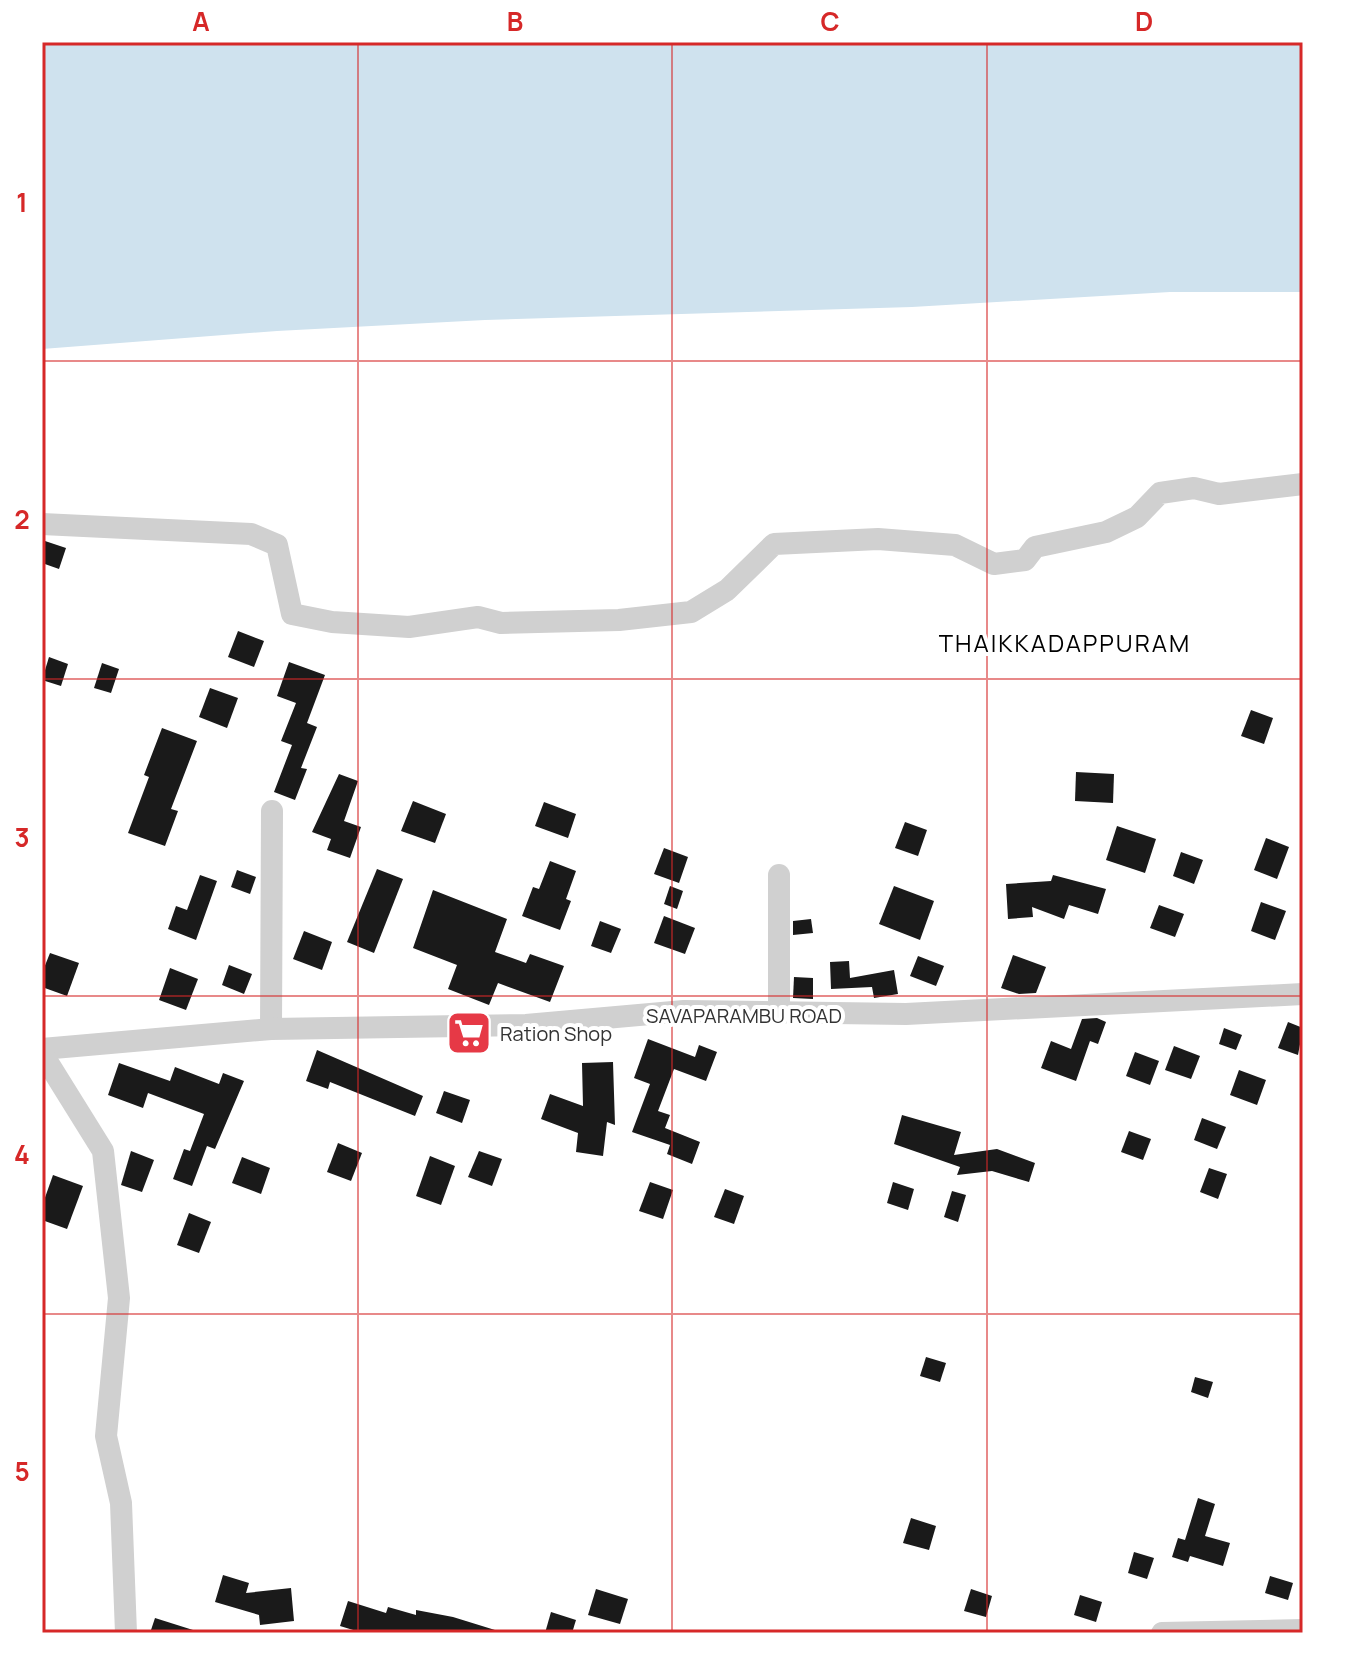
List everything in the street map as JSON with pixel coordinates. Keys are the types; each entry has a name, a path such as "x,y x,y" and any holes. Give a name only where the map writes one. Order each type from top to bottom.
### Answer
{"street":[{"path":"42,524 251,534 277,545 292,614 332,622 409,627 478,617 501,623 619,620 691,612 727,590 774,544 878,539 955,545 994,564 1025,560 1035,547 1106,532 1137,517 1160,493 1194,488 1219,494 1303,484"},
{"path":"271,1029 272,811"},
{"path":"779,875 779,1014"},
{"name":"SAVAPARAMBU ROAD","path":"42,1051 271,1029 526,1025 684,1011 906,1014 1303,994"},
{"path":"42,1051 103,1151 119,1298 106,1436 121,1503 126,1633"},
{"path":"1162,1633 1303,1630"}],"water":[{"path":"42,42 1303,42 1303,292 1170,292 912,307 485,320 277,331 42,349"}],"building":[{"path":"42,540 66,548 59,569 42,563"},
{"path":"238,631 264,641 254,667 228,657"},
{"path":"49,657 68,664 61,686 42,680"},
{"path":"289,662 325,675 307,723 317,727 301,768 307,769 295,800 274,792 292,745 281,741 296,703 277,696"},
{"path":"102,663 119,669 111,693 94,688"},
{"path":"210,688 238,698 227,728 199,717"},
{"path":"1251,710 1273,718 1264,744 1241,736"},
{"path":"162,728 197,741 171,809 178,811 165,846 128,833 149,777 144,775"},
{"path":"1076,772 1114,774 1113,803 1075,801"},
{"path":"339,774 358,781 344,821 361,827 350,858 327,850 331,839 312,832"},
{"path":"413,801 446,814 435,843 401,831"},
{"path":"544,802 576,814 568,838 535,826"},
{"path":"905,822 927,830 918,856 895,848"},
{"path":"1117,826 1156,839 1145,873 1106,860"},
{"path":"1266,838 1289,847 1277,879 1254,870"},
{"path":"664,848 688,857 679,883 654,874"},
{"path":"1181,852 1203,860 1194,884 1173,876"},
{"path":"550,861 576,871 566,899 571,901 560,930 522,916 533,887 539,889"},
{"path":"377,869 403,879 374,953 347,942"},
{"path":"237,870 256,877 250,894 231,887"},
{"path":"200,875 217,881 196,940 168,929 176,906 187,910"},
{"path":"1053,875 1106,889 1098,914 1069,905 1064,919 1032,907 1033,917 1008,919 1006,884 1051,881"},
{"path":"670,886 683,891 677,909 664,904"},
{"path":"894,886 934,901 920,940 879,924"},
{"path":"433,890 507,919 495,952 526,963 530,954 564,966 550,1002 498,983 489,1005 448,989 457,965 413,948"},
{"path":"1261,902 1286,911 1275,940 1251,931"},
{"path":"1159,905 1184,914 1175,937 1150,928"},
{"path":"664,916 695,928 685,954 654,943"},
{"path":"811,919 813,933 793,935 793,921"},
{"path":"600,921 621,929 611,953 591,946"},
{"path":"304,931 332,942 322,970 293,959"},
{"path":"50,953 79,963 67,996 42,987 42,973"},
{"path":"1013,955 1046,967 1036,993 1019,994 1001,988"},
{"path":"918,956 944,966 936,986 910,976"},
{"path":"849,961 850,978 894,970 898,994 874,998 872,987 831,989 830,962"},
{"path":"229,965 252,974 244,994 222,985"},
{"path":"170,968 198,979 186,1010 159,1000"},
{"path":"794,977 813,978 813,999 793,998"},
{"path":"1097,1018 1106,1022 1098,1044 1090,1041 1076,1081 1041,1068 1051,1041 1071,1049 1082,1019"},
{"path":"1288,1022 1303,1028 1298,1055 1278,1048"},
{"path":"1224,1028 1242,1035 1236,1050 1219,1044"},
{"path":"648,1039 695,1057 699,1045 717,1052 706,1081 674,1069 658,1111 670,1115 665,1128 700,1142 692,1164 667,1154 670,1145 632,1132 650,1084 634,1078"},
{"path":"1174,1046 1200,1056 1191,1079 1165,1070"},
{"path":"317,1050 423,1096 415,1116 330,1082 328,1089 306,1081"},
{"path":"1135,1052 1159,1061 1150,1085 1126,1076"},
{"path":"613,1062 615,1125 607,1122 603,1156 576,1152 578,1133 541,1119 550,1094 583,1106 582,1063"},
{"path":"119,1063 170,1081 175,1067 219,1084 223,1073 244,1081 215,1149 207,1146 192,1186 173,1179 184,1149 190,1151 204,1114 148,1093 143,1108 108,1095"},
{"path":"1239,1070 1266,1080 1257,1105 1230,1095"},
{"path":"444,1091 470,1100 462,1123 436,1113"},
{"path":"902,1115 961,1132 954,1155 997,1149 1035,1163 1029,1182 992,1171 957,1175 960,1167 894,1144"},
{"path":"1202,1118 1226,1127 1217,1149 1194,1140"},
{"path":"1129,1131 1151,1139 1143,1160 1121,1152"},
{"path":"338,1143 362,1153 351,1181 327,1172"},
{"path":"131,1151 154,1160 142,1192 121,1185"},
{"path":"479,1151 502,1159 492,1186 468,1177"},
{"path":"430,1156 455,1166 441,1205 416,1196"},
{"path":"242,1157 270,1168 261,1194 232,1183"},
{"path":"1209,1168 1227,1174 1218,1199 1200,1192"},
{"path":"53,1175 83,1186 67,1229 42,1220 42,1206"},
{"path":"650,1182 673,1190 663,1219 639,1211"},
{"path":"893,1182 914,1189 908,1210 887,1203"},
{"path":"725,1189 744,1196 734,1224 714,1217"},
{"path":"952,1191 966,1195 958,1222 944,1217"},
{"path":"189,1213 211,1222 199,1253 177,1245"},
{"path":"926,1357 946,1363 940,1382 920,1376"},
{"path":"1195,1377 1213,1382 1208,1398 1191,1392"},
{"path":"1198,1498 1215,1504 1205,1536 1230,1543 1223,1566 1190,1556 1188,1562 1172,1557 1178,1538 1185,1540"},
{"path":"911,1518 936,1526 929,1550 903,1543"},
{"path":"1134,1552 1154,1558 1147,1579 1128,1573"},
{"path":"223,1575 249,1583 246,1593 291,1588 294,1621 260,1625 259,1615 215,1602"},
{"path":"1270,1576 1293,1583 1288,1600 1265,1593"},
{"path":"596,1589 628,1599 620,1624 588,1615"},
{"path":"971,1589 992,1596 986,1617 964,1611"},
{"path":"1080,1595 1102,1602 1096,1622 1074,1615"},
{"path":"348,1601 386,1613 388,1607 416,1615 416,1610 453,1617 495,1630 494,1633 363,1633 340,1626"},
{"path":"551,1612 576,1620 572,1633 545,1633"},
{"path":"155,1618 193,1630 193,1633 150,1633"}],"place":[{"name":"Ration Shop","path":"469,1033"}],"district":[{"name":"THAIKKADAPPURAM","path":"1065,642"}]}
